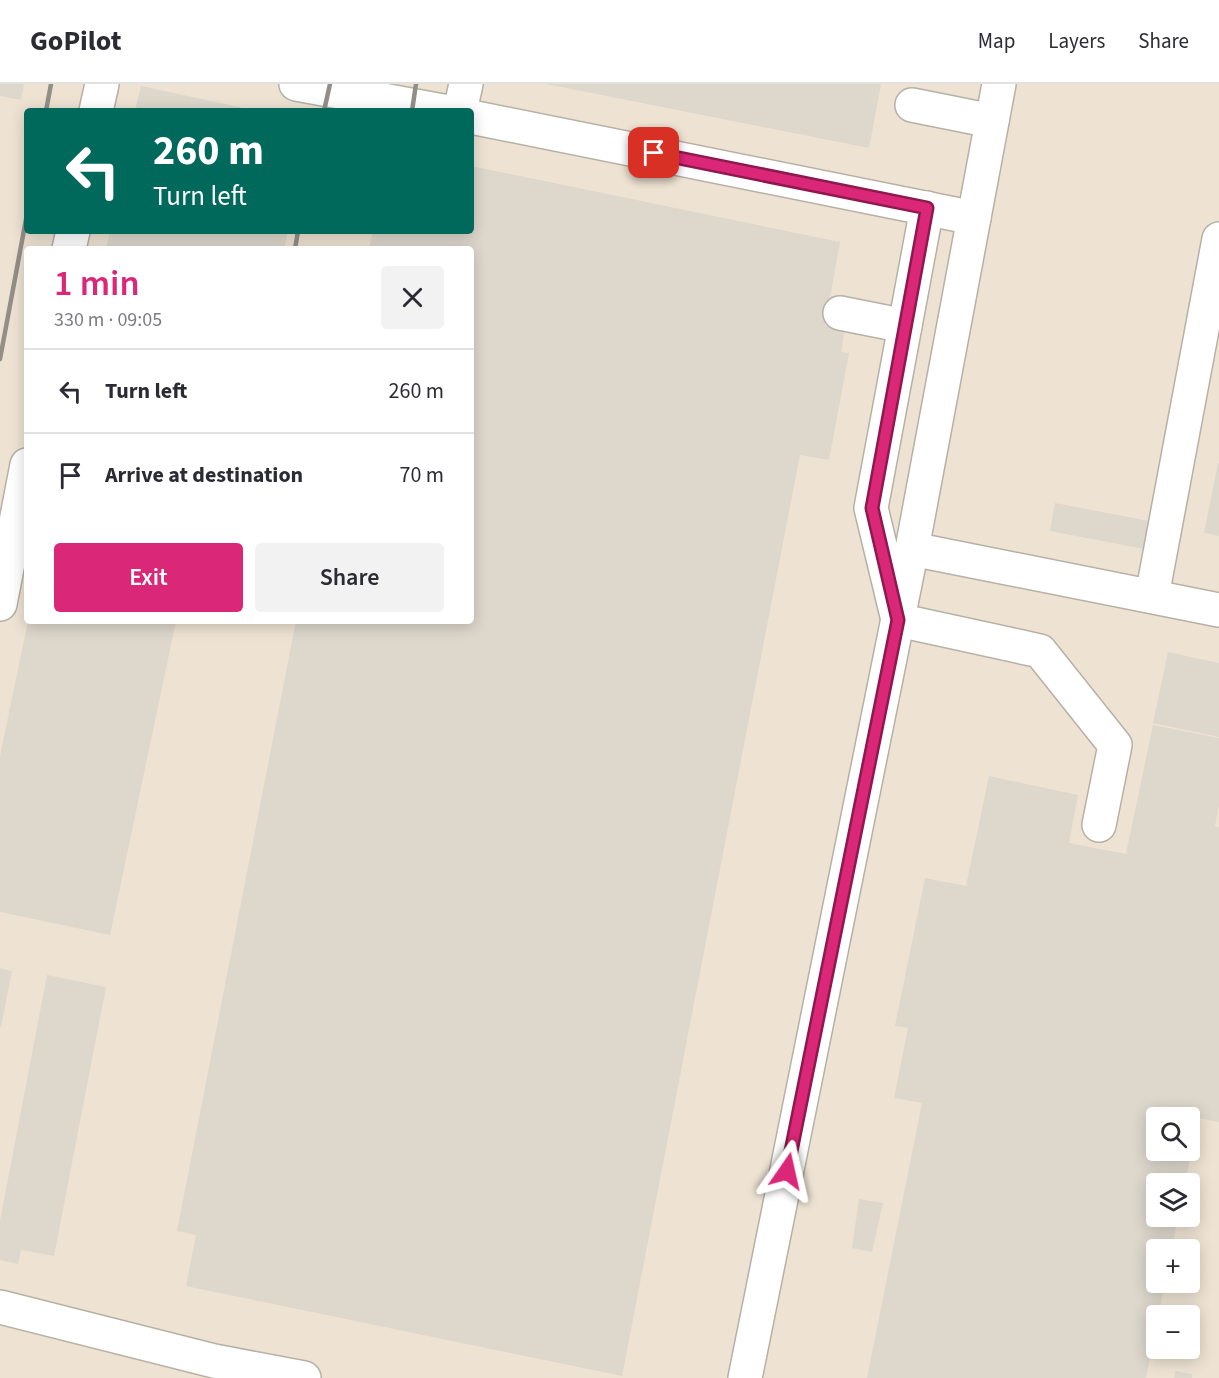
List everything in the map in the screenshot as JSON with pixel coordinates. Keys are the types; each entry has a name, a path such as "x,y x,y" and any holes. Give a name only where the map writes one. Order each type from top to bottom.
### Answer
{"lane":[{"path":"97,108 102,84"},
{"path":"296,84 427,108"},
{"path":"461,108 466,84"},
{"path":"745,1378 912,549 999,84"},
{"path":"912,105 992,121"},
{"path":"474,118 974,218"},
{"path":"898,620 872,508 927,208"},
{"path":"1152,596 1219,239"},
{"path":"840,313 905,326"},
{"path":"0,604 8,521 24,474"},
{"path":"912,549 1219,610"},
{"path":"898,620 1040,651 1115,745 1099,825"},
{"path":"0,1308 212,1370 304,1378"}],"shaded area":[{"path":"0,84 1219,84 1219,1378 0,1378"}],"building":[{"path":"0,84 24,84 21,100 0,96"},
{"path":"546,84 881,84 869,148"},
{"path":"141,86 244,108 136,108"},
{"path":"474,167 840,242 825,325 845,328 841,352 849,353 829,460 800,455 622,1376 186,1286 196,1235 177,1231 295,624 474,624 474,246 370,246 372,234 474,234"},
{"path":"109,234 287,234 285,246 107,246"},
{"path":"1219,463 1219,536 1204,533"},
{"path":"1055,503 1149,521 1144,549 1050,531"},
{"path":"27,624 175,624 110,935 0,912 0,756"},
{"path":"1168,652 1219,663 1219,737 1153,723"},
{"path":"1153,725 1219,738 1219,805 1215,826 1219,827 1219,1122 1200,1118 1200,1107 1146,1107 1146,1161 1190,1161 1187,1173 1146,1173 1146,1227 1176,1227 1174,1239 1146,1239 1146,1293 1163,1293 1160,1305 1146,1305 1146,1359 1150,1359 1146,1378 867,1378 922,1103 894,1098 908,1028 895,1026 925,878 966,886 989,776 1078,795 1069,843 1126,854"},
{"path":"0,968 12,971 1,1027 0,1027"},
{"path":"47,975 106,987 54,1256 21,1250 18,1264 0,1260 0,1221"},
{"path":"859,1199 883,1203 872,1252 852,1248"},
{"path":"1175,1371 1192,1374 1192,1378 1174,1378"}],"railway":[{"path":"47,108 51,84"},
{"path":"325,108 330,84"},
{"path":"412,108 416,84"},
{"path":"0,359 24,230"},
{"path":"296,246 298,234"}],"route":[{"path":"654,153 927,208 872,508 898,620 787,1171"}]}
